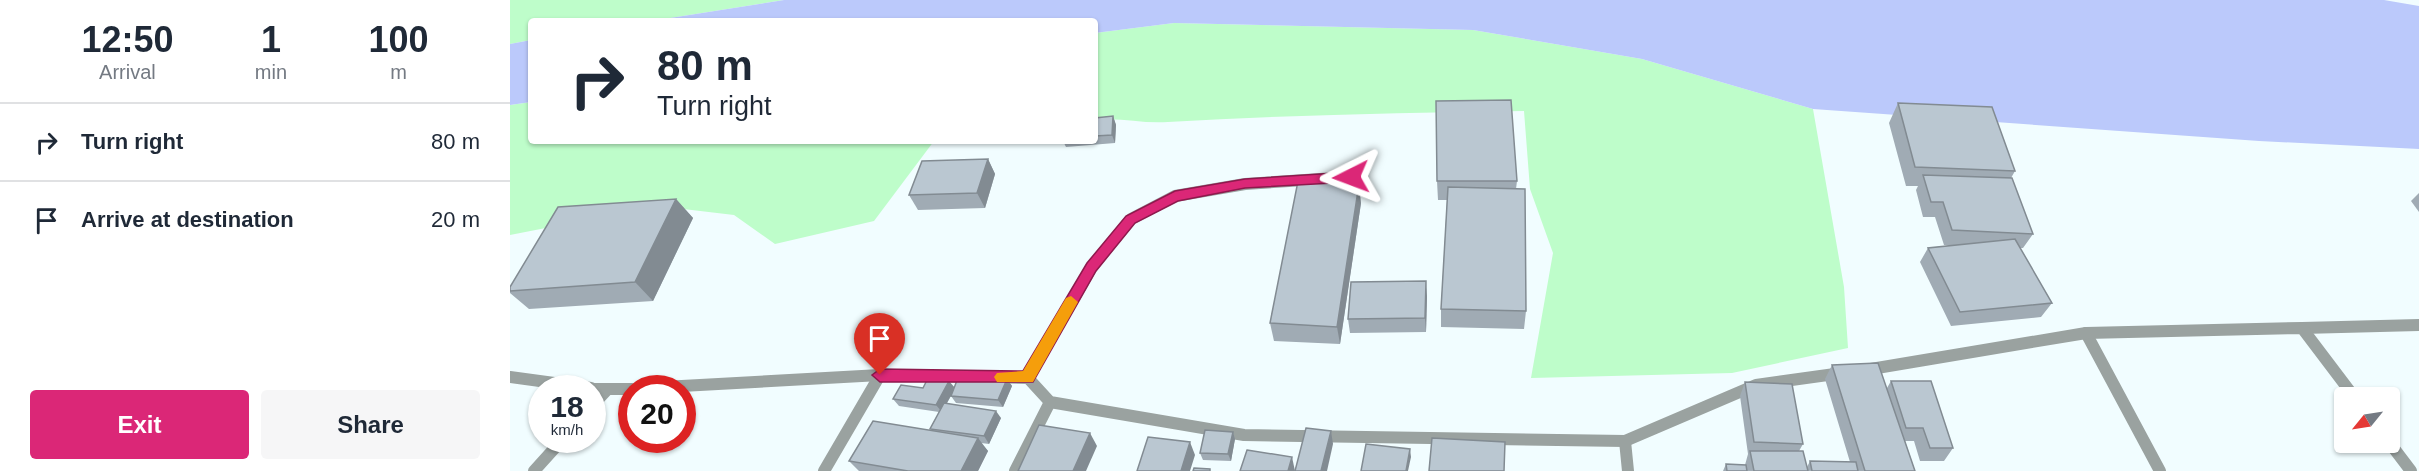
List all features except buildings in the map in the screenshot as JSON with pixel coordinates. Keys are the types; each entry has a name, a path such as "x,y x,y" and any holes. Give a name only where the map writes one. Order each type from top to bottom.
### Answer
{"street":[{"path":"1028,378 1092,267 1131,219 1175,196 1245,184 1351,177"},
{"path":"696,385 880,375 1028,378 1050,402 1244,435 1625,441 1756,385 1881,368 2086,333 2419,325"},
{"path":"2302,328 2347,387"},
{"path":"2086,333 2160,471"},
{"path":"824,471 880,375"},
{"path":"510,377 528,379"},
{"path":"1015,471 1050,402"},
{"path":"1625,441 1628,471"},
{"path":"534,471 550,453"},
{"path":"2397,453 2411,471"}],"green space":[{"path":"510,0 784,0 670,18 528,18 528,41 510,44"},
{"path":"1174,23 1473,30 1642,59 1813,109 1844,287 1848,348 1732,373 1531,378 1553,253 1530,189 1524,111 1159,122 1098,120 1098,33"},
{"path":"528,102 528,144 932,144 874,221 775,244 734,215 658,206 510,235 510,105"}],"water":[{"path":"784,0 2384,0 2419,6 2419,149 2259,141 1813,109 1642,59 1473,30 1174,23 1098,33 1098,18 670,18"},
{"path":"528,41 528,102 510,105 510,44"}],"slow traffic":[{"path":"1002,377 1028,378 1071,302"}],"route":[{"path":"880,375 1028,378 1092,267 1131,219 1175,196 1245,184 1351,177"}]}
